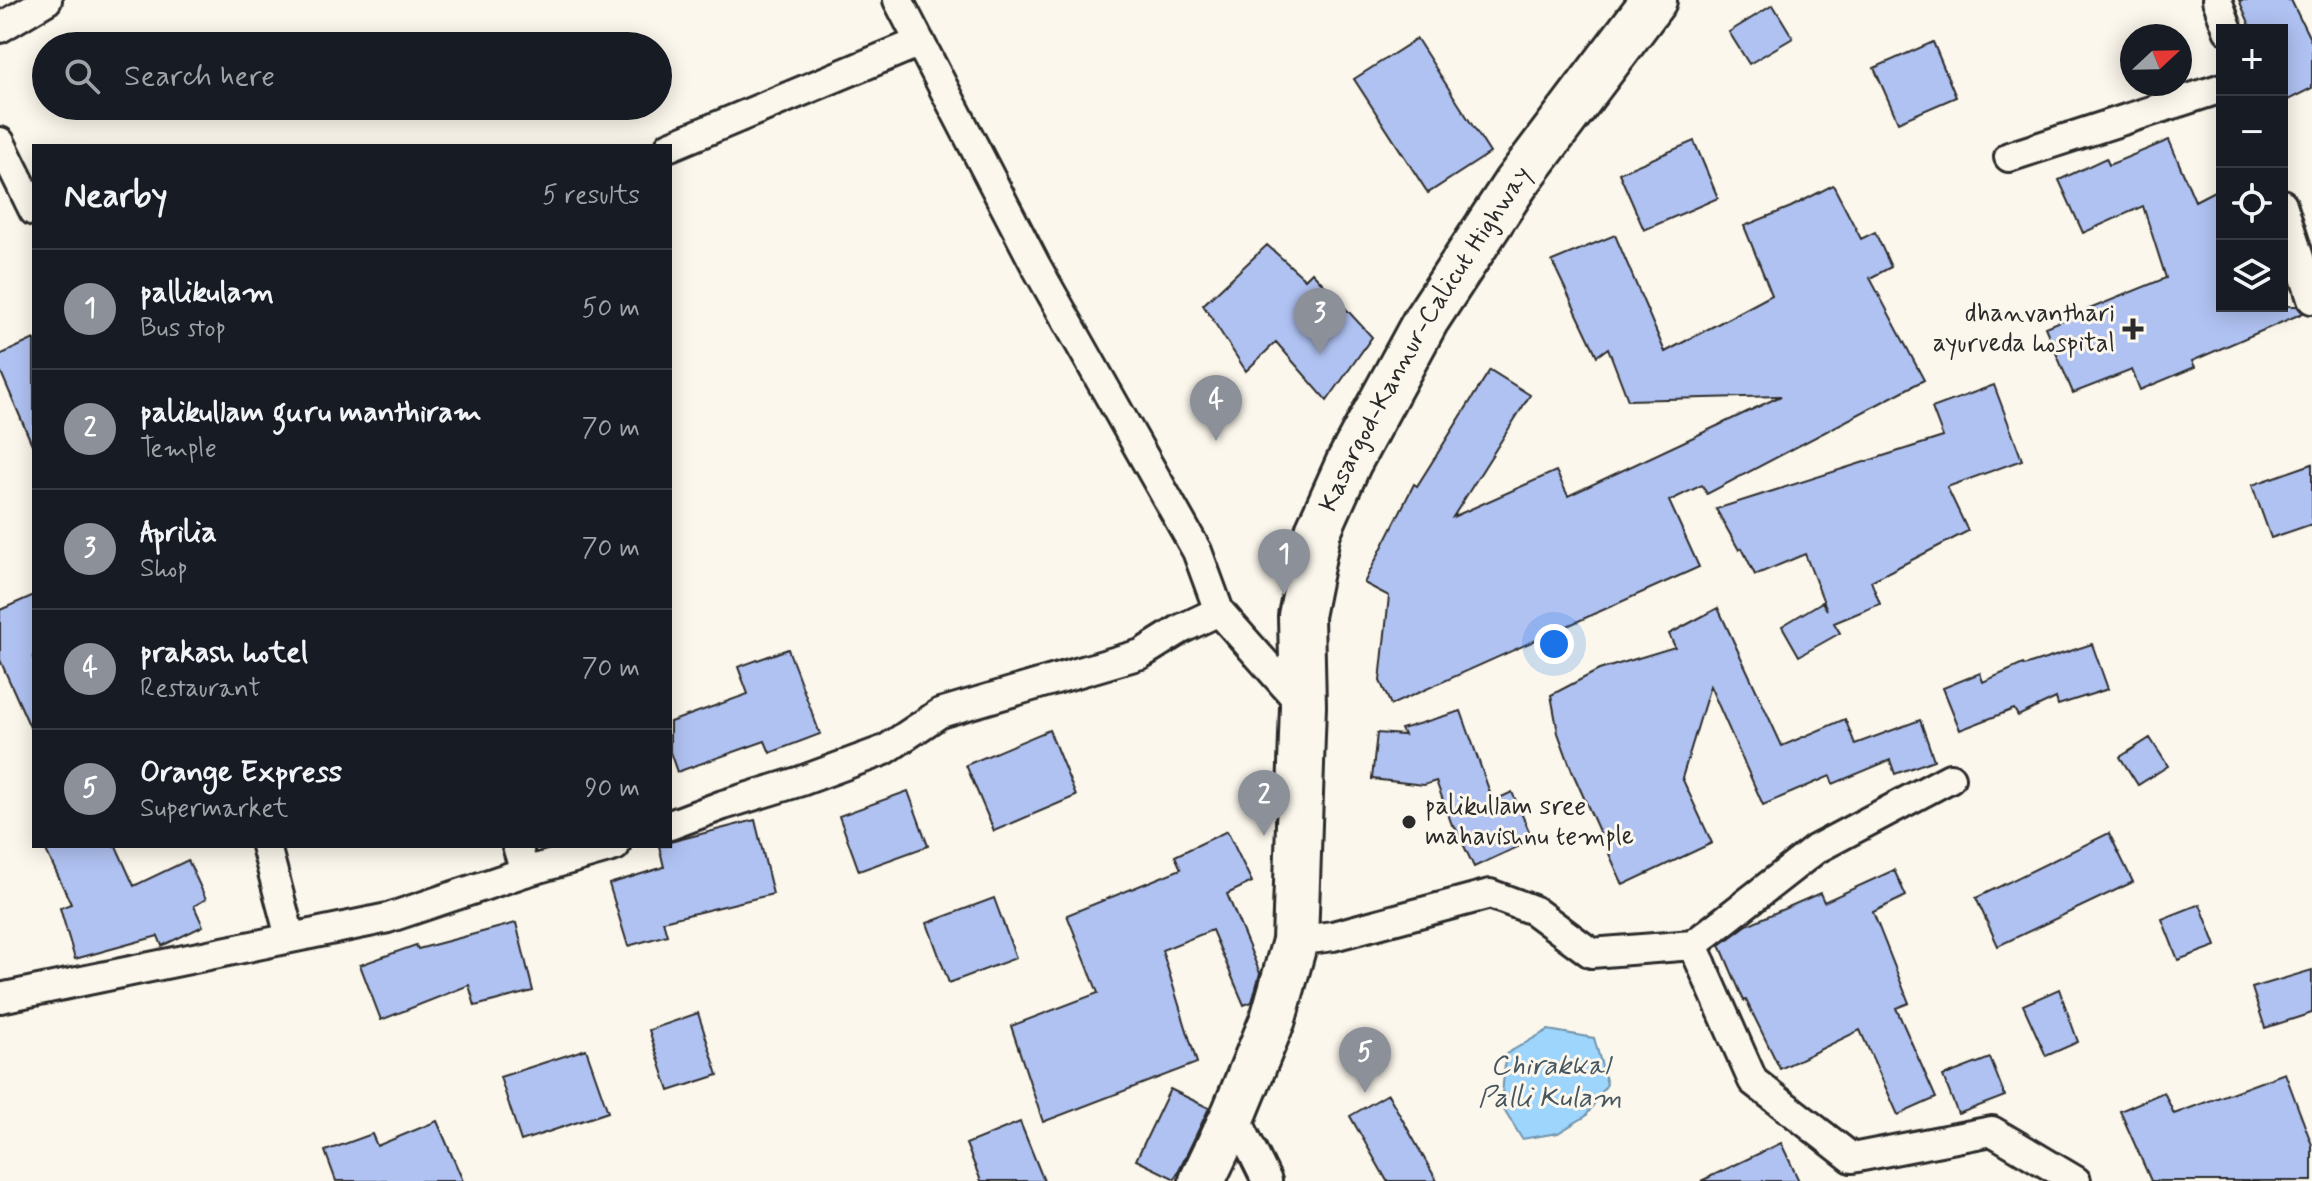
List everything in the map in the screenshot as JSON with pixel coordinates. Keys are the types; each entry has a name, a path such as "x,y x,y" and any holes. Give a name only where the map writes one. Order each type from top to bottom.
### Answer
{"highway":[{"name":"Kasargod-Kannur-Calicut Highway","path":"1202,1181 1234,1114 1273,1019 1295,941 1303,706 1301,616 1318,531 1349,462 1426,320 1507,195 1654,0"}],"street":[{"path":"0,28 47,0"},
{"path":"898,0 1036,266 1197,551 1219,611 1303,706"},
{"path":"2217,0 2226,24"},
{"path":"672,145 920,42"},
{"path":"2009,157 2216,90"},
{"path":"0,142 32,207"},
{"path":"2294,214 2312,299"},
{"path":"672,824 885,750 940,713 1141,654 1181,629 1219,611"},
{"path":"1295,941 1333,936 1490,894 1533,910 1591,953 1693,945 1816,849 1950,778"},
{"path":"267,848 290,937"},
{"path":"0,998 388,918 521,859 601,848"},
{"path":"1693,945 1753,1081 1849,1169 1992,1131 2076,1181"},
{"path":"1234,1114 1267,1181"}],"water":[{"name":"Chirakkal Palli Kulam","path":"1548,1030 1594,1038 1607,1084 1586,1116 1558,1133 1522,1139 1501,1104 1506,1054"}],"building":[{"path":"2239,0 2291,0 2312,43 2312,88 2288,100 2288,24 2249,24"},
{"path":"1773,5 1793,38 1749,64 1729,32"},
{"path":"1417,39 1490,153 1428,193 1354,79"},
{"path":"1933,42 1956,97 1898,122 1874,68"},
{"path":"2169,140 2195,201 2216,190 2216,312 2288,312 2288,306 2297,306 2303,313 2192,361 2195,367 2140,390 2132,370 2073,393 2045,327 2166,278 2143,206 2083,233 2059,180 2106,158 2109,165"},
{"path":"1694,141 1718,198 1644,230 1619,173"},
{"path":"1833,185 1861,239 1875,232 1891,267 1870,278 1924,380 1707,494 1702,485 1669,501 1699,567 1391,705 1380,681 1389,596 1364,583 1414,484 1417,486 1490,370 1530,395 1453,517 1556,471 1568,496 1781,396 1628,400 1608,348 1597,356 1552,261 1615,235 1665,352 1772,295 1744,226 1791,207"},
{"path":"1267,245 1305,279 1312,272 1372,337 1327,401 1276,342 1246,371 1203,305"},
{"path":"32,340 32,444 0,370 0,355"},
{"path":"1994,385 2022,460 1947,487 1968,531 1871,581 1880,604 1834,623 1840,633 1799,656 1782,626 1822,602 1827,610 1805,554 1755,575 1742,548 1739,550 1716,509 1943,437 1932,408"},
{"path":"2312,464 2312,524 2271,538 2252,485"},
{"path":"32,596 32,732 0,660 0,610"},
{"path":"1718,608 1782,746 1845,719 1855,744 1920,720 1934,760 1895,774 1890,760 1833,784 1830,776 1763,805 1710,686 1682,778 1712,843 1623,885 1572,771 1558,733 1551,695 1599,670 1675,647 1669,634"},
{"path":"2092,644 2108,689 2058,705 2056,698 2018,716 2014,709 1960,730 1943,688 1980,673 1983,682 2023,664"},
{"path":"788,649 820,734 770,753 765,741 677,772 672,758 672,721 748,694 738,667"},
{"path":"1461,711 1493,801 1512,792 1533,840 1474,867 1452,825 1436,781 1424,785 1372,779 1377,733 1404,735 1401,729"},
{"path":"1049,730 1076,796 994,831 966,765"},
{"path":"2150,738 2168,766 2138,785 2120,757"},
{"path":"908,791 928,846 859,871 839,816"},
{"path":"755,820 773,894 663,921 667,935 628,946 609,884 664,867 659,848 672,848 672,841"},
{"path":"1227,831 1252,882 1227,894 1260,973 1252,1002 1244,1005 1212,930 1162,950 1197,1063 1043,1122 1011,1026 1098,993 1067,915 1181,869 1175,856"},
{"path":"2109,833 2133,882 1998,946 1976,898"},
{"path":"45,848 117,848 134,886 188,860 206,899 194,906 203,926 162,946 158,936 75,959 60,908 71,904"},
{"path":"1894,870 1906,896 1873,912 1909,1003 1896,1008 1936,1098 1898,1115 1860,1030 1780,1069 1744,1001 1720,945 1747,925 1820,893 1824,902"},
{"path":"994,898 1016,958 949,983 927,923"},
{"path":"2200,904 2216,946 2178,960 2162,919"},
{"path":"516,923 533,991 475,1006 469,985 381,1020 360,965 416,945 418,949"},
{"path":"2312,970 2312,1013 2265,1028 2252,988"},
{"path":"2059,989 2078,1042 2046,1056 2023,1005"},
{"path":"698,1013 718,1075 669,1091 649,1030"},
{"path":"586,1049 608,1112 521,1141 500,1077"},
{"path":"1990,1058 2005,1096 1958,1114 1943,1076"},
{"path":"2285,1073 2312,1145 2312,1181 2151,1181 2120,1111 2164,1092 2174,1114"},
{"path":"1170,1089 1209,1108 1175,1179 1136,1160"},
{"path":"1388,1094 1437,1181 1387,1181 1350,1116"},
{"path":"437,1121 463,1181 336,1181 325,1151 372,1134 377,1146"},
{"path":"1020,1122 1044,1181 981,1181 966,1144"},
{"path":"1781,1143 1799,1181 1701,1181"}],"place":[{"name":"dhanvanthari ayurveda hospital","path":"2133,329"},
{"name":"Aprilia","path":"1320,354"},
{"name":"prakash hotel","path":"1216,441"},
{"name":"pallikulam","path":"1284,595"},
{"name":"palikullam sree mahavishnu temple","path":"1409,822"},
{"name":"palikullam guru manthiram","path":"1264,836"},
{"name":"Orange Express","path":"1365,1093"}]}
